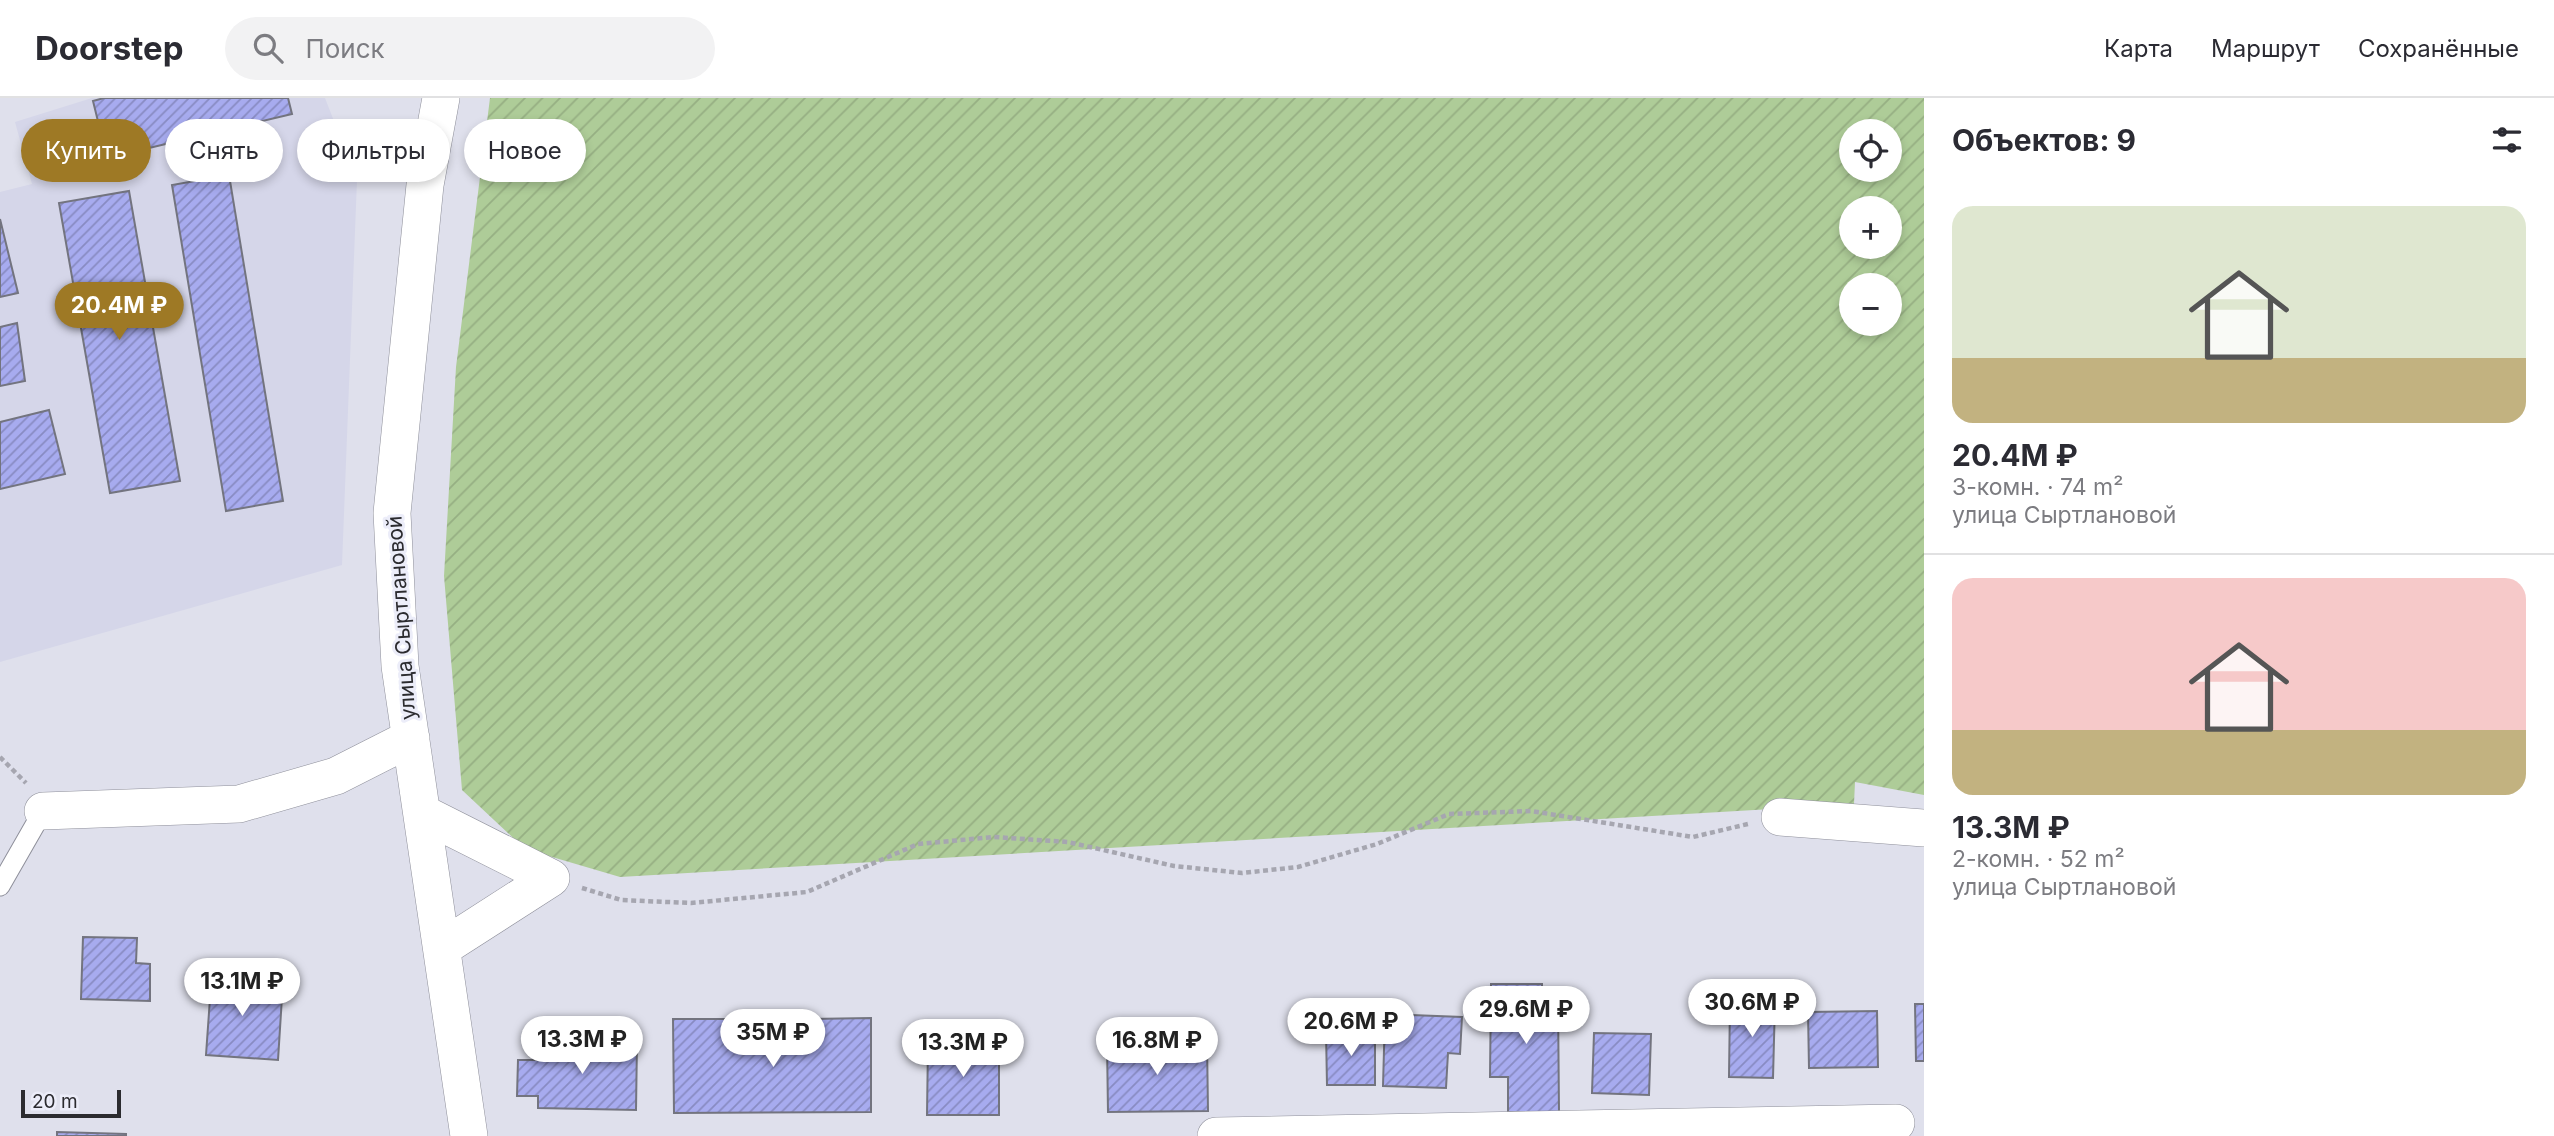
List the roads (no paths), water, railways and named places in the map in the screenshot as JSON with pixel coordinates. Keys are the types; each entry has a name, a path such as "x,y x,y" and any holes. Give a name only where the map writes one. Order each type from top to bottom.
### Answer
{"street":[{"name":"улица Сыртлановой","path":"441,98 425,186 392,513 400,666 469,1136"},
{"path":"43,811 239,804 335,776 411,738"},
{"path":"422,813 551,878 442,948"},
{"path":"1780,817 1924,828"},
{"path":"1216,1136 1896,1123"}],"lane":[{"path":"0,886 43,811"}]}
